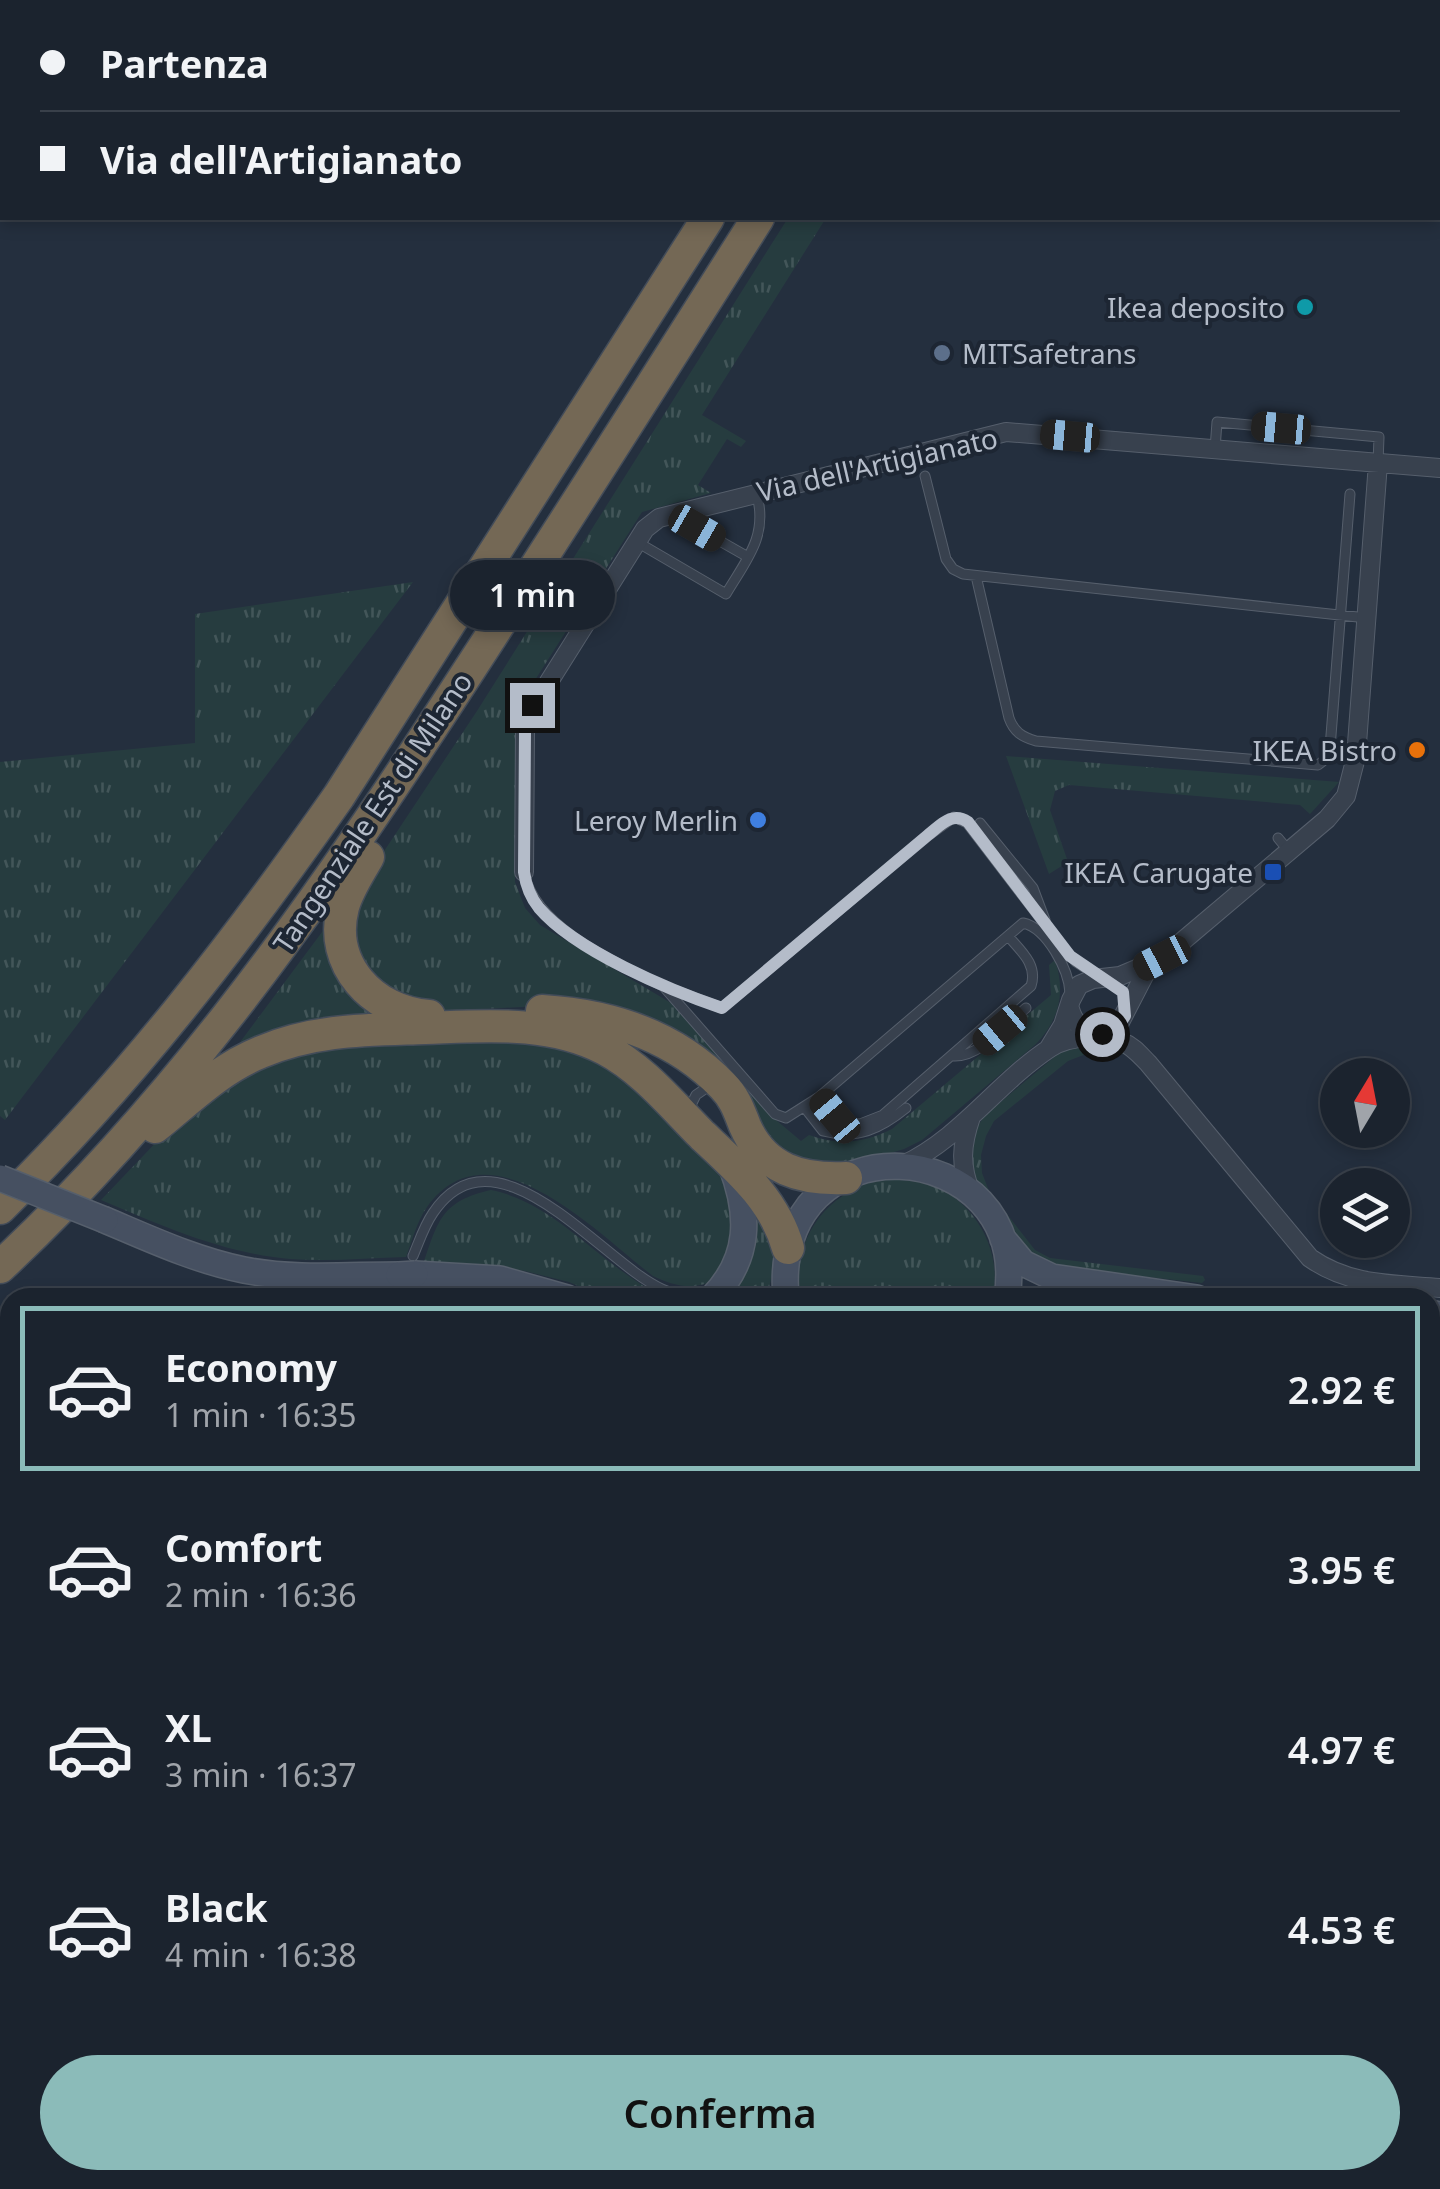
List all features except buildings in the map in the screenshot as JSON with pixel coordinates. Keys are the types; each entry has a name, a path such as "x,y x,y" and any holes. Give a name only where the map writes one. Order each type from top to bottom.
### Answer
{"highway":[{"name":"Tangenziale Est di Milano","path":"0,1208 60,1149 156,1042 289,868 707,220"},
{"name":"Tangenziale Est di Milano","path":"0,1267 91,1174 203,1049 350,853 501,624 757,220"},
{"path":"425,737 342,910 343,950 352,972 366,990 395,1010 416,1014 545,1011 604,1018 681,1050 722,1085 736,1104 755,1145 778,1167 812,1178 846,1178"},
{"path":"91,1174 221,1072 284,1043 343,1030 505,1026 557,1030 627,1063 729,1161 771,1208 788,1248"}],"main road":[{"path":"720,1288 736,1265 745,1235 745,1212 729,1161"},
{"path":"785,1288 788,1248 804,1210 846,1178 878,1166 903,1165 937,1173 971,1194 989,1212 1008,1260 1007,1288"},
{"path":"0,1178 185,1252 240,1269 281,1274 500,1279 533,1288"},
{"path":"1001,1237 1023,1262 1052,1278 1124,1288"}],"street":[{"name":"Via dell'Artigianato","path":"524,872 528,715 637,542 650,524 672,514 1006,432 1440,468"},
{"path":"903,1165 939,1145 1048,1049 1065,1040 1117,1028 1140,980 1162,958 1283,844 1334,812 1350,787 1356,757 1378,463"},
{"path":"1048,1049 1079,985 1094,978 1134,971 1162,958"},
{"path":"1103,978 1123,992 1133,1035 1148,1063"},
{"path":"1070,1005 1078,1026 1129,1045 1148,1063 1310,1258 1337,1275 1355,1280 1440,1288"},
{"path":"971,1194 962,1156 972,1115"}],"lane":[{"path":"1215,450 1216,422 1378,437 1378,463"},
{"path":"925,476 946,559 958,572 1367,618"},
{"path":"637,542 726,594 748,557 761,524 756,492"},
{"path":"976,576 1008,718 1018,734 1036,741 1318,765 1327,758 1330,748 1350,494"},
{"path":"672,514 748,557"},
{"path":"662,986 722,1008 928,835 954,818 968,822 1076,962 1103,978"},
{"path":"980,822 1033,888 1047,928"},
{"name":"Via dell'Artigianato","path":"524,872 530,896 553,921 599,952 662,986"},
{"path":"662,986 775,1114 790,1118 819,1098 1023,924 1034,927 1062,963 1070,1005"},
{"path":"819,1098 845,1123 868,1122 891,1110 954,1056 1031,986 1034,978 1030,964 1008,936"},
{"path":"954,1056 974,1052 1026,1008"},
{"path":"685,1118 696,1095 706,1086 722,1085"},
{"path":"804,1108 823,1130 850,1134 875,1130 906,1108"},
{"path":"406,1278 429,1219 442,1202 470,1185 492,1183 538,1198 662,1288"}],"green space":[{"path":"787,220 825,220 702,415 746,441 741,447 727,439 698,485 711,493 642,512 521,702 515,725 515,882 525,908 540,925 671,1003 770,1115 801,1141 809,1135 851,1141 892,1129 1051,995 1049,965 1055,960 1060,995 1055,1016 1036,1044 922,1140 836,1169 781,1160 742,1099 557,1005 446,1011 399,1002 356,959 355,895 477,711"},
{"path":"413,582 5,1120 0,1116 0,762 195,743 195,614"},
{"path":"1006,756 1339,782 1310,814 1300,805 1069,785 1055,791 1050,810 1068,862 1049,874"},
{"path":"328,924 384,1018 235,1049"},
{"path":"363,1035 570,1046 622,1074 714,1163 725,1180 738,1224 717,1280 692,1286 661,1280 574,1213 512,1179 481,1175 453,1183 427,1207 406,1257 319,1260 265,1256 193,1237 101,1200 186,1111 247,1065"},
{"path":"1076,1046 1113,1046 1128,1054 1086,1054 1068,1061 994,1121 981,1155 989,1191 1035,1250 1050,1258 1203,1276 1202,1283 1059,1267 1019,1248 974,1179 968,1156 971,1137 985,1115 1058,1054"},
{"path":"884,1179 919,1182 956,1199 970,1212 989,1244 994,1288 800,1288 801,1256 817,1221 845,1194"},
{"path":"491,1190 538,1209 648,1288 583,1288 525,1271 483,1265 423,1265 444,1215 475,1195"},
{"path":"754,1203 774,1248 769,1288 730,1288"}],"place":[{"name":"Ikea deposito","path":"1305,307"},
{"name":"MITSafetrans","path":"942,353"},
{"name":"IKEA Bistro","path":"1417,750"},
{"name":"Leroy Merlin","path":"758,820"},
{"name":"IKEA Carugate","path":"1273,872"}],"route":[{"path":"532,705 525,732 527,888 553,921 621,965 662,986 722,1008 928,835 948,819 959,818 968,822 1070,956 1123,992 1127,1011 1122,1022 1102,1034"}]}
